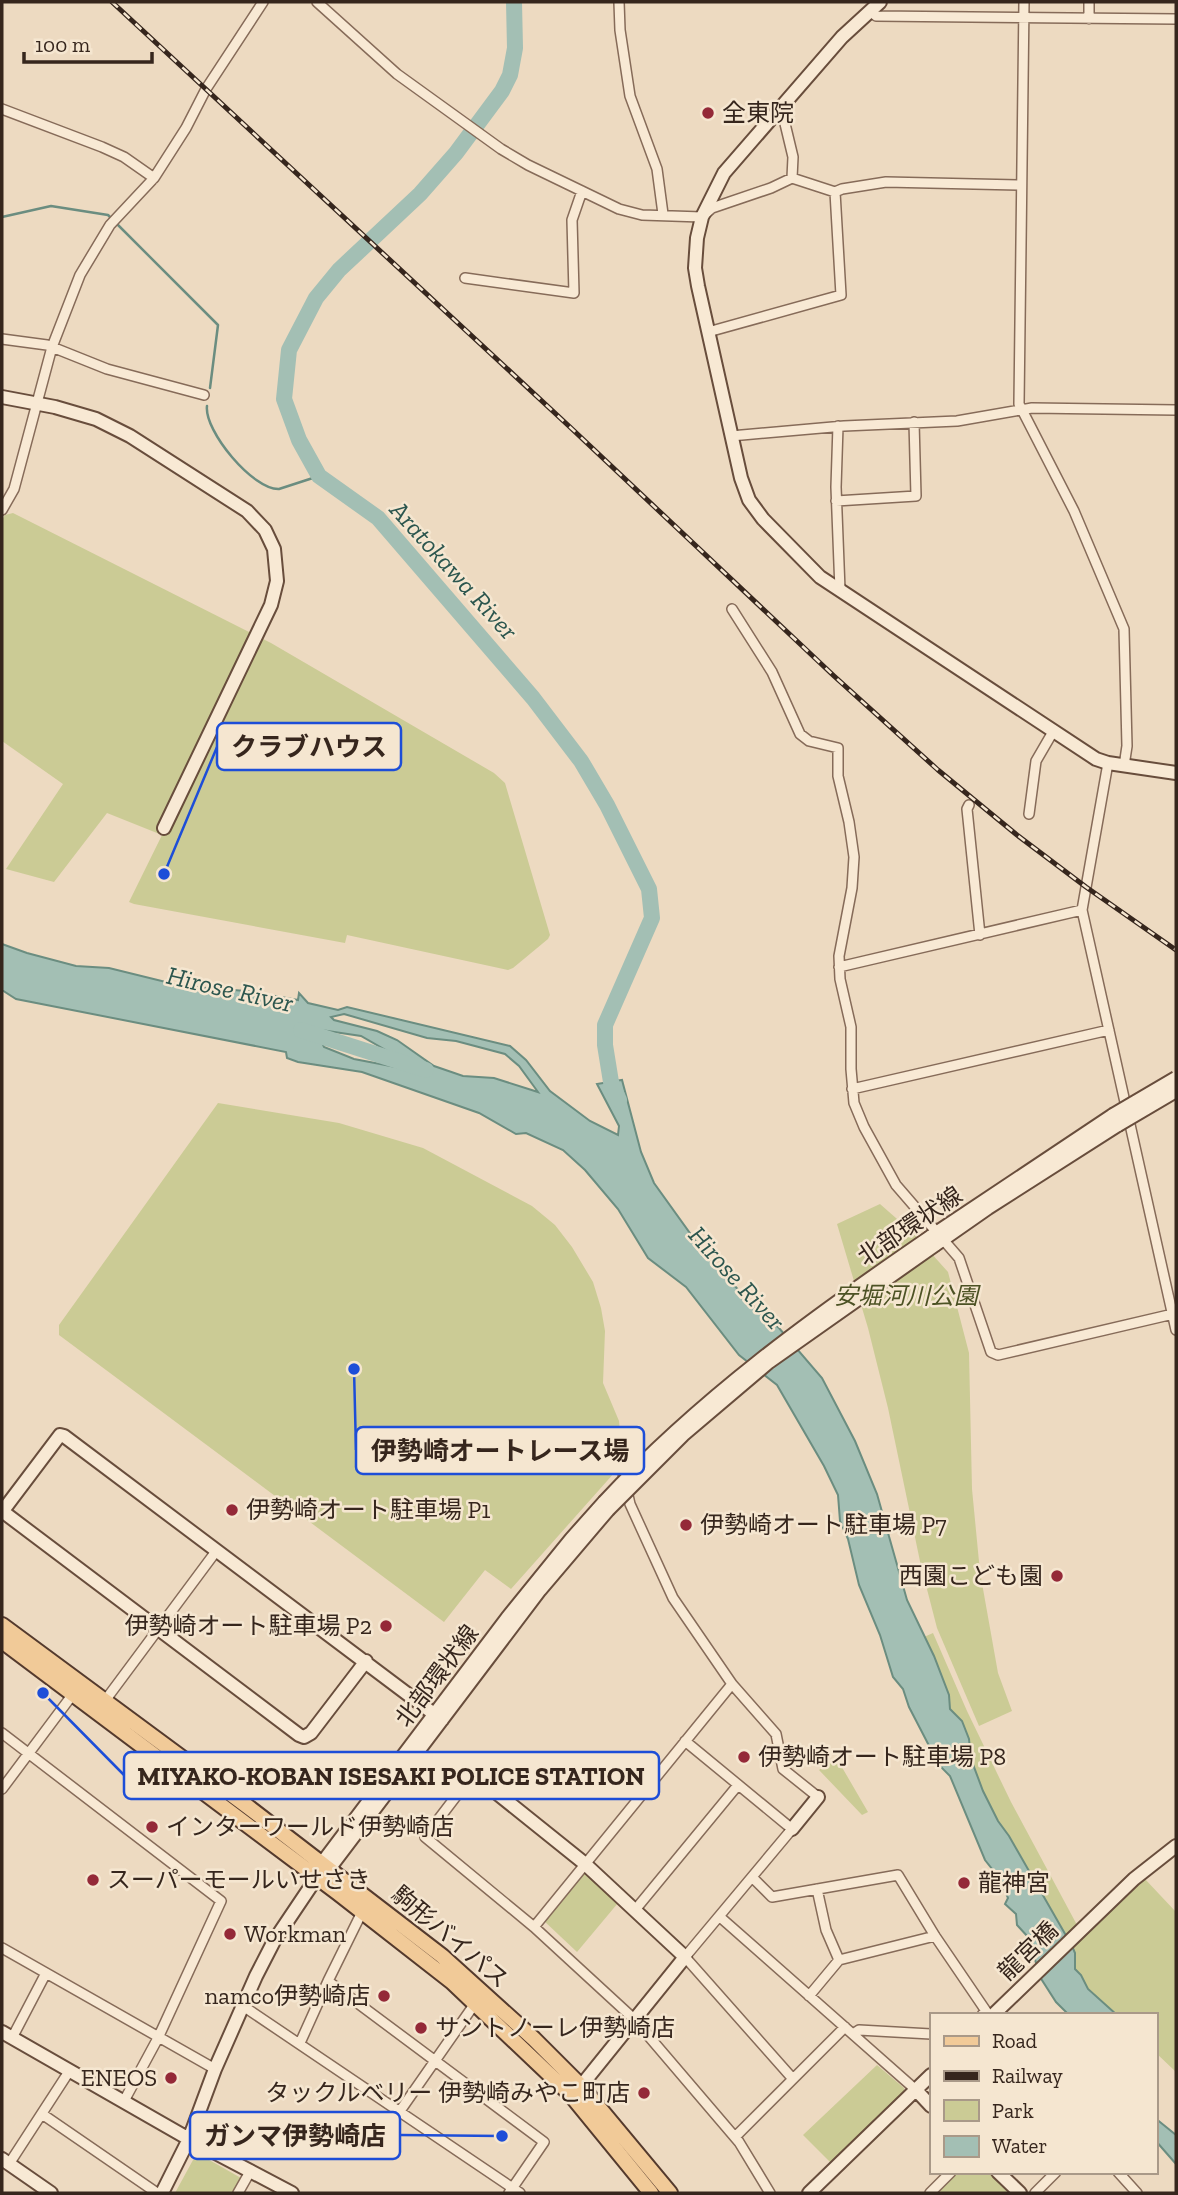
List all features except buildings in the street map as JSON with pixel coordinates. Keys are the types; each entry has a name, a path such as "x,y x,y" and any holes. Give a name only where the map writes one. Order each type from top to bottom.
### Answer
{"main road":[{"name":"駒形バイパス","path":"2,1625 323,1870 362,1912 476,2002 572,2095 651,2193"},
{"name":"駒形バイパス","path":"2,1640 73,1694 442,1956 581,2086 670,2193"}],"street":[{"path":"3,507 15,489 52,347 71,293 110,225 154,178 186,128 206,89 263,2"},
{"path":"317,2 397,74 501,149 528,166 619,209 642,215 702,216 712,208 792,178 835,192 886,182 1021,185"},
{"path":"619,2 620,30 630,96 657,169 663,214"},
{"path":"1024,2 1021,411 1073,511 1124,629 1124,766"},
{"path":"1089,2 1089,19"},
{"path":"875,6 876,16 1176,19"},
{"path":"875,6 842,37 724,173 702,216 695,268 731,436 749,499 763,519 821,577 1096,759 1176,773"},
{"path":"780,107 793,157 792,178"},
{"path":"2,109 102,147 154,178"},
{"path":"465,278 574,293 572,220 582,191"},
{"path":"708,332 841,295 835,192"},
{"path":"2,339 52,347 107,369 204,395"},
{"path":"2,397 84,414 130,436 247,511 265,530 274,549 277,581 271,605 164,828"},
{"path":"731,436 838,426 976,419 1032,408 1176,410"},
{"path":"836,502 916,496 914,422"},
{"path":"838,426 836,502 840,590"},
{"path":"732,609 768,664 800,734 809,741 838,748 838,776 854,857 852,888 840,944 839,967 851,1027 852,1089 858,1113 881,1159 910,1204 936,1238 964,1267 990,1352 995,1355 1172,1314"},
{"path":"1029,814 1036,761 1054,730"},
{"path":"1108,763 1082,911 1176,1330"},
{"path":"969,805 967,809 980,936"},
{"path":"839,967 1082,911"},
{"path":"852,1089 1109,1030"},
{"path":"1116,1120 1176,1078"},
{"path":"1116,1120 1176,1091"},
{"name":"北部環状線","path":"162,2193 189,2139 215,2068 274,1941 323,1870 439,1716 606,1506 683,1435 769,1362 936,1238 1116,1120"},
{"path":"366,1661 311,1733 301,1736 2,1511 60,1436 64,1436 217,1549 366,1661 439,1716"},
{"path":"581,2086 818,1797 783,1769 776,1734 732,1684 673,1598 630,1504 622,1469"},
{"path":"104,1703 217,1549"},
{"path":"534,1927 732,1684"},
{"path":"2,1789 73,1694"},
{"path":"2,1732 221,1901 158,2038 124,2101"},
{"path":"685,1741 792,1829"},
{"path":"770,2193 735,2137 634,2019 534,1927 425,1837 473,1774 584,1863 685,1956 793,2079"},
{"path":"635,1910 738,1785"},
{"name":"龍宮橋","path":"995,2013 1140,1874 1176,1846"},
{"path":"752,1877 772,1897 898,1875 935,1937 986,2011 984,2013"},
{"path":"817,1889 826,1930 839,1961"},
{"path":"300,2043 362,1912"},
{"path":"720,1917 930,2105"},
{"path":"809,1996 839,1961 935,1937"},
{"path":"2,1948 215,2068"},
{"path":"46,1973 7,2035 189,2139 292,2193"},
{"path":"243,2007 300,2043 514,2192 544,2142 328,1981"},
{"path":"400,2112 476,2002"},
{"path":"735,2137 845,2027"},
{"path":"853,2034 859,2030 930,2034"},
{"path":"51,2193 6,2162 42,2114 70,2070"},
{"path":"809,2193 930,2076"},
{"path":"42,2114 156,2193"},
{"path":"238,2193 251,2170"},
{"path":"930,2193 949,2174"},
{"path":"1000,2174 1020,2193"},
{"path":"1035,2193 1054,2174"},
{"path":"1120,2174 1135,2193"}],"green space":[{"path":"13,513 271,643 494,773 505,783 550,935 548,939 508,970 347,935 345,943 134,904 129,902 162,835 107,813 54,882 6,869 63,784 2,741 2,520 5,515"},
{"path":"218,1103 339,1123 423,1148 532,1206 555,1225 572,1247 593,1282 601,1308 605,1331 603,1383 619,1421 623,1463 511,1589 485,1570 444,1622 59,1335 59,1325"},
{"name":"安堀河川公園","path":"880,1204 913,1233 948,1272 969,1353 972,1489 980,1572 998,1673 1012,1711 979,1726 937,1628 921,1566 888,1408 837,1224"},
{"path":"933,1633 1011,1802 1077,1925 1066,1936 983,1791 971,1759 969,1739 962,1721 950,1709 949,1695 924,1637"},
{"path":"836,1757 868,1812 862,1815 819,1770"},
{"path":"582,1873 588,1873 618,1903 577,1952 543,1920"},
{"path":"1144,1878 1176,1912 1176,2072 1157,2054 1157,2013 1115,2013 1088,1989 1075,1969 1072,1946"},
{"path":"877,2065 904,2088 905,2097 832,2164 803,2135"},
{"path":"204,2157 241,2178 233,2193 175,2193 193,2160"},
{"path":"955,2174 993,2174 1009,2190 1005,2193 936,2193"}],"water":[{"path":"2,944 76,966 109,968 182,986 246,991 298,1000 299,993 308,1003 338,1010 347,1007 510,1046 526,1060 550,1091 590,1121 618,1135 619,1126 597,1084 622,1080 641,1152 654,1183 705,1254 759,1312 779,1328 822,1378 855,1441 877,1494 907,1600 934,1656 949,1695 950,1709 962,1721 969,1739 971,1759 983,1791 1072,1946 1075,1969 1088,1989 1115,2013 1067,2013 1056,2002 1040,1977 1029,1938 1017,1925 1016,1914 1005,1904 1008,1898 1000,1879 985,1860 950,1776 939,1765 909,1707 903,1689 893,1677 880,1635 859,1585 848,1539 840,1521 838,1495 777,1385 739,1355 686,1287 648,1258 618,1209 585,1170 563,1150 526,1133 516,1134 479,1113 362,1072 298,1062 287,1058 286,1052 16,999 2,990","holes":["344,1014 427,1038 456,1041 505,1054 519,1066 538,1092 494,1078 463,1076 434,1066 397,1040 331,1017","321,1030 361,1036 408,1063 412,1070 354,1059 324,1047 319,1036"]},
{"path":"1157,2120 1176,2135 1176,2164 1157,2142"}],"waterway":[{"name":"Aratokawa River","path":"514,2 515,48 510,75 502,91 456,153 420,194 339,270 316,298 289,350 284,399 299,440 319,476 378,518 533,698 581,761 607,805 649,889 652,918 605,1025 611,1082 619,1100"},
{"path":"2,217 51,206 108,215 218,325 210,388"},
{"path":"207,406 213,430 222,444 256,480 268,487 279,489 319,476"},
{"name":"Hirose River","path":"301,1030 426,1070"}],"railway":[{"path":"112,2 938,770 1017,835 1176,950"}],"place":[{"name":"全東院","path":"708,113"},
{"name":"クラブハウス","path":"164,874"},
{"name":"伊勢崎オートレース場","path":"354,1369"},
{"name":"伊勢崎オート駐車場 P1","path":"232,1510"},
{"name":"伊勢崎オート駐車場 P7","path":"686,1525"},
{"name":"西園こども園","path":"1057,1576"},
{"name":"伊勢崎オート駐車場 P2","path":"386,1626"},
{"name":"MIYAKO-KOBAN ISESAKI POLICE STATION","path":"43,1693"},
{"name":"伊勢崎オート駐車場 P8","path":"744,1757"},
{"name":"インターワールド伊勢崎店","path":"152,1827"},
{"name":"スーパーモールいせさき","path":"93,1880"},
{"name":"龍神宮","path":"964,1883"},
{"name":"Workman","path":"230,1934"},
{"name":"namco伊勢崎店","path":"384,1996"},
{"name":"サントノーレ伊勢崎店","path":"421,2028"},
{"name":"ENEOS","path":"171,2078"},
{"name":"タックルベリー 伊勢崎みやこ町店","path":"644,2093"},
{"name":"ガンマ伊勢崎店","path":"502,2136"}]}
